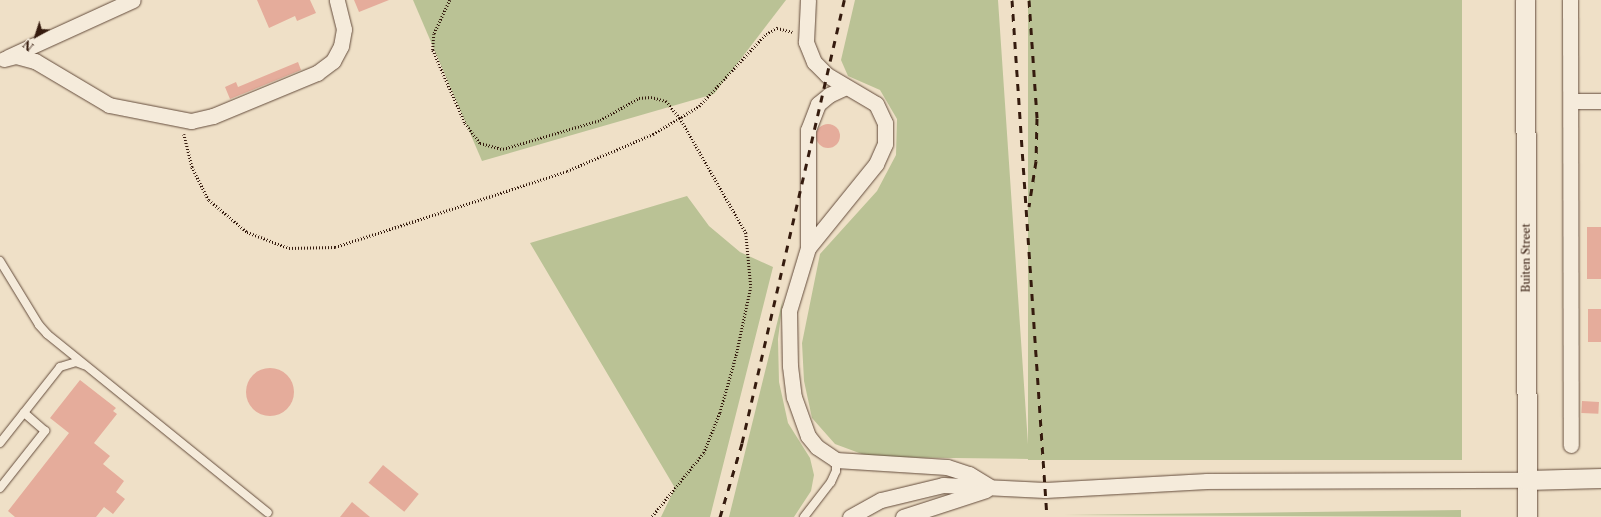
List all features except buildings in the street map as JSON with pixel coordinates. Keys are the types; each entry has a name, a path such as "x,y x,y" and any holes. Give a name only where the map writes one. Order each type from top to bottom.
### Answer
{"street":[{"path":"2,60 133,0"},
{"path":"2,60 16,56 35,61 109,105 191,121 213,116 316,73 333,61 341,46 344,29 337,0"},
{"path":"808,0 806,42 814,62 826,75 846,88 863,94 876,104 885,123 885,144 876,164 808,248"},
{"name":"Buiten Street","path":"1525,0 1528,517"},
{"path":"1570,0 1571,446"},
{"path":"846,88 829,95 818,104 808,130 808,248 789,311 790,366 794,397 808,436 817,447 836,460 947,468 969,474 991,488"},
{"path":"1571,101 1601,101"},
{"path":"850,517 881,500 915,490 943,485 1045,490 1207,481 1527,480 1601,478"},
{"path":"903,517 991,488"}],"lane":[{"path":"0,261 39,325 268,513"},
{"path":"0,443 60,367 76,362 92,369"},
{"path":"0,488 45,431 24,413"},
{"path":"804,517 831,482 836,471 836,460"}],"path":[{"path":"450,0 434,34 433,50 466,123 480,143 503,149 600,120 639,98 651,97 666,101 680,118 746,233 752,287 734,364 720,413 704,453 652,517"},
{"path":"181,120 192,167 209,200 247,232 289,248 335,247 567,171 653,134 699,106 766,34 777,28 793,32 806,42"}],"green space":[{"path":"413,0 786,0 714,94 482,161"},
{"path":"855,0 998,0 1029,459 870,457 835,444 812,418 804,381 802,343 820,254 877,191 896,155 897,119 880,90 848,76 841,60"},
{"path":"1028,0 1462,0 1462,460 1028,460"},
{"path":"687,196 709,226 740,252 773,267 710,517 661,517 675,488 530,243"},
{"path":"783,299 778,339 779,382 788,423 810,458 814,475 811,491 794,517 729,517"},
{"path":"1461,510 1461,517 1064,515"}],"railway":[{"path":"720,517 742,443 844,0"},
{"path":"1012,0 1047,517"},
{"path":"1029,0 1037,118 1036,161 1029,206"}]}
